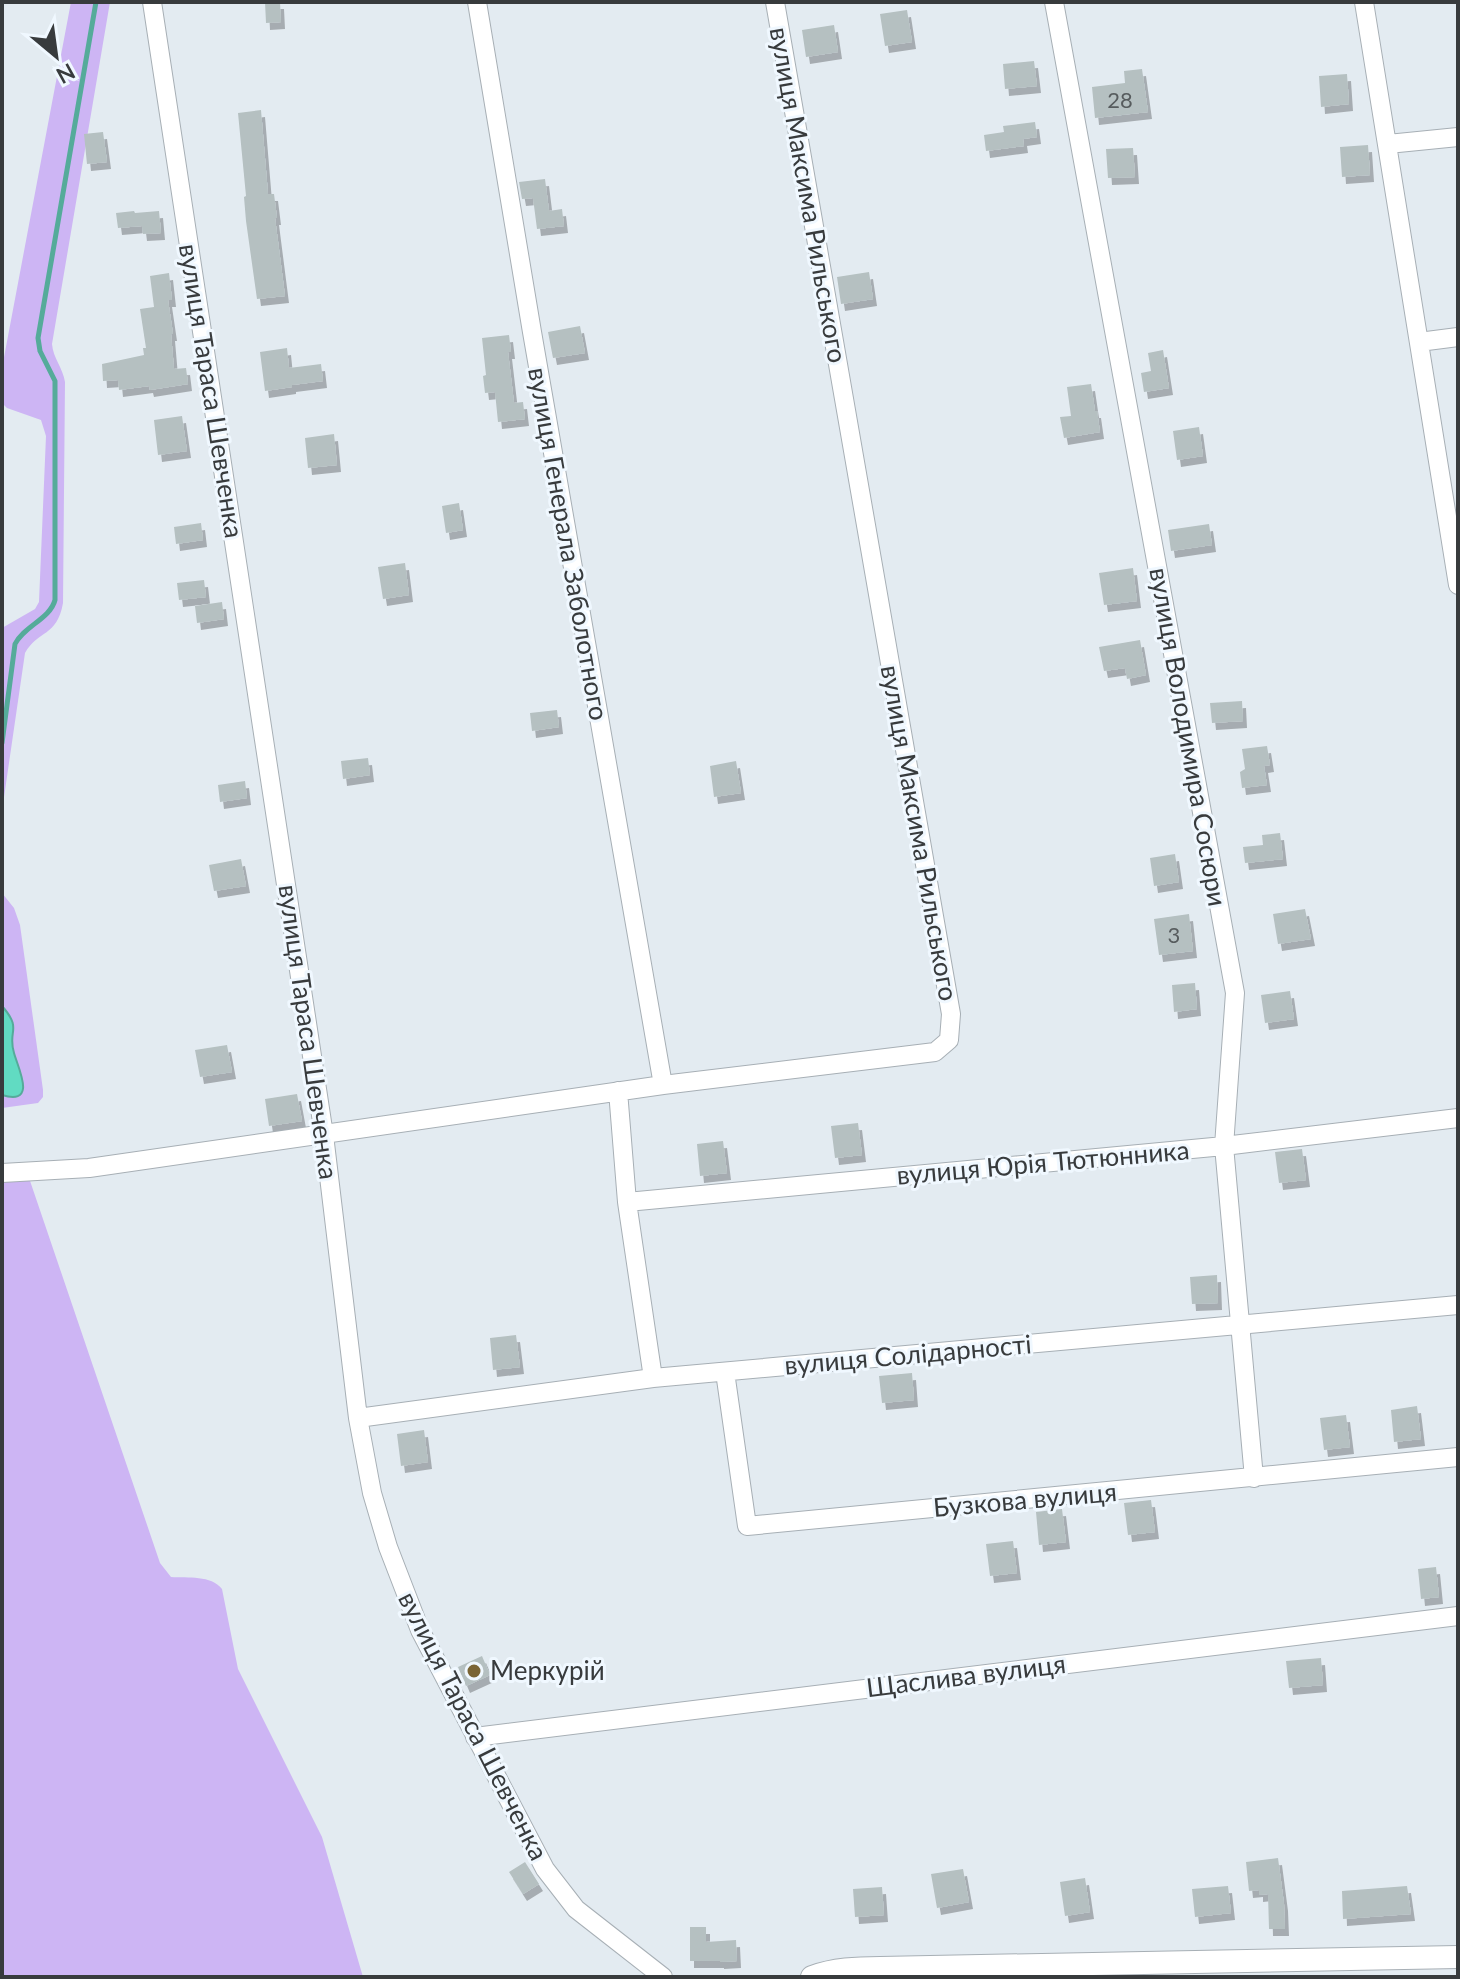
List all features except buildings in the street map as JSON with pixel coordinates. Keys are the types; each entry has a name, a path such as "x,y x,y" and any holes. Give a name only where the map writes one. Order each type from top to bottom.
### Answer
{"main road":[{"path":"812,1977 866,1968 1458,1957"}],"street":[{"name":"вулиця Тараса Шевченка","path":"152,2 324,1135 358,1418 372,1493 400,1581 420,1630 545,1869 576,1909 663,1977"},
{"name":"вулиця Генерала Заболотного","path":"477,2 663,1085"},
{"name":"вулиця Максима Рильського","path":"2,1173 89,1168 618,1091 935,1052 949,1040 951,1014 775,2"},
{"name":"вулиця Володимира Сосюри","path":"1054,2 1235,993 1224,1146 1254,1478"},
{"path":"1364,2 1454,536 1458,585"},
{"path":"1388,144 1458,137"},
{"path":"1419,342 1458,337"},
{"path":"618,1091 627,1202 653,1378"},
{"name":"вулиця Юрія Тютюнника","path":"627,1202 1224,1146 1458,1118"},
{"name":"вулиця Солідарності","path":"358,1418 653,1378 1458,1305"},
{"name":"Бузкова вулиця","path":"725,1372 747,1526 1458,1457"},
{"name":"Щаслива вулиця","path":"475,1737 1458,1616"}],"shaded area":[{"path":"71,2 110,2 52,344 65,382 63,603 52,628 25,653 2,811 2,628 35,609 39,602 46,436 41,420 7,408 2,403 2,368"},
{"path":"2,893 14,908 20,925 43,1097 38,1103 2,1108"},
{"path":"2,1006 12,1020 12,1045 23,1084 20,1095 13,1097 2,1095"},
{"path":"27,1172 160,1563 171,1577 206,1579 222,1589 238,1669 322,1837 363,1977 2,1977 2,1173"}],"waterway":[{"path":"2,743 15,644 48,612 55,600 55,381 40,351 38,338 96,2"}],"place":[{"name":"Меркурій","path":"474,1671"}]}
